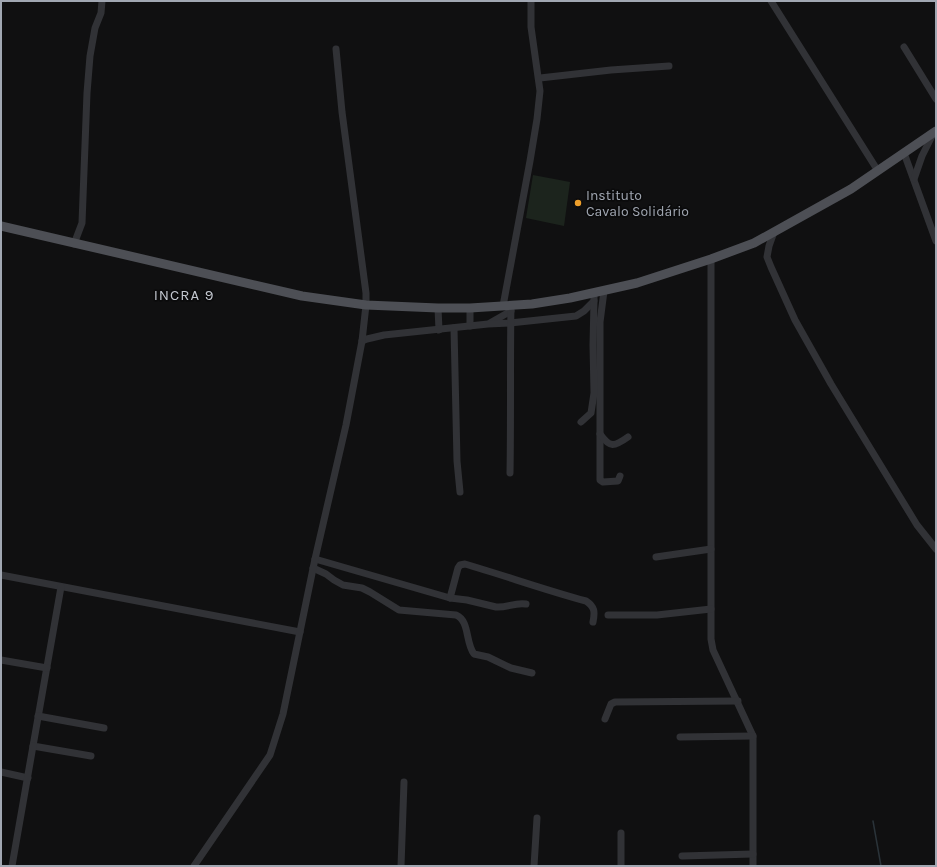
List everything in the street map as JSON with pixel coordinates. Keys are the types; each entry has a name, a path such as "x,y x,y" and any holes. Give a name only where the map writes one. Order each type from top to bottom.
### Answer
{"main road":[{"path":"1,226 302,296 366,305 438,308 508,307 594,297 604,291 637,283 711,260 754,243 851,189 935,131"}],"street":[{"path":"74,244 82,223 87,93 90,56 95,28 101,13 102,1"},
{"path":"510,473 510,324 508,307 538,119 540,91 540,78 532,27 531,1"},
{"path":"771,1 878,171"},
{"path":"904,47 936,99"},
{"path":"194,866 270,754 282,714 346,424 362,341 366,293 342,112 336,48"},
{"path":"540,78 611,70 669,66"},
{"path":"914,179 922,156 935,131"},
{"path":"904,153 936,242"},
{"path":"774,232 767,257 796,320 831,384 917,525 936,549"},
{"path":"711,260 712,646 753,736 753,866"},
{"path":"604,291 600,322 600,480 604,482 618,481 620,476"},
{"path":"362,341 384,335 488,324 510,324 576,316 584,311 594,297"},
{"path":"581,422 591,413 594,394 592,345 594,297"},
{"path":"488,324 508,307"},
{"path":"438,308 438,330"},
{"path":"470,308 470,326"},
{"path":"454,328 457,462 460,492"},
{"path":"600,433 606,442 614,445 628,437"},
{"path":"656,557 711,549"},
{"path":"315,559 450,598 467,600 500,608 518,602 526,604"},
{"path":"450,598 458,568 465,564 586,601 591,604 595,611 593,622"},
{"path":"313,568 344,585 362,588 399,610 456,614 461,617 465,624 470,648 474,654 488,657 511,668 532,673"},
{"path":"1,575 300,632"},
{"path":"12,866 61,587"},
{"path":"608,615 657,615 711,609"},
{"path":"1,660 47,668"},
{"path":"605,719 611,704 615,702 738,701"},
{"path":"38,716 104,728"},
{"path":"680,737 753,736"},
{"path":"32,746 91,756"},
{"path":"1,772 28,778"},
{"path":"401,866 404,782"},
{"path":"534,866 537,818"},
{"path":"621,833 621,866"},
{"path":"682,856 753,854"}],"shaded area":[{"path":"533,175 570,182 564,226 526,218"}],"waterway":[{"path":"873,821 881,866"}],"place":[{"name":"Instituto Cavalo Solidário","path":"578,203"}],"district":[{"name":"INCRA 9","path":"184,295"}]}
